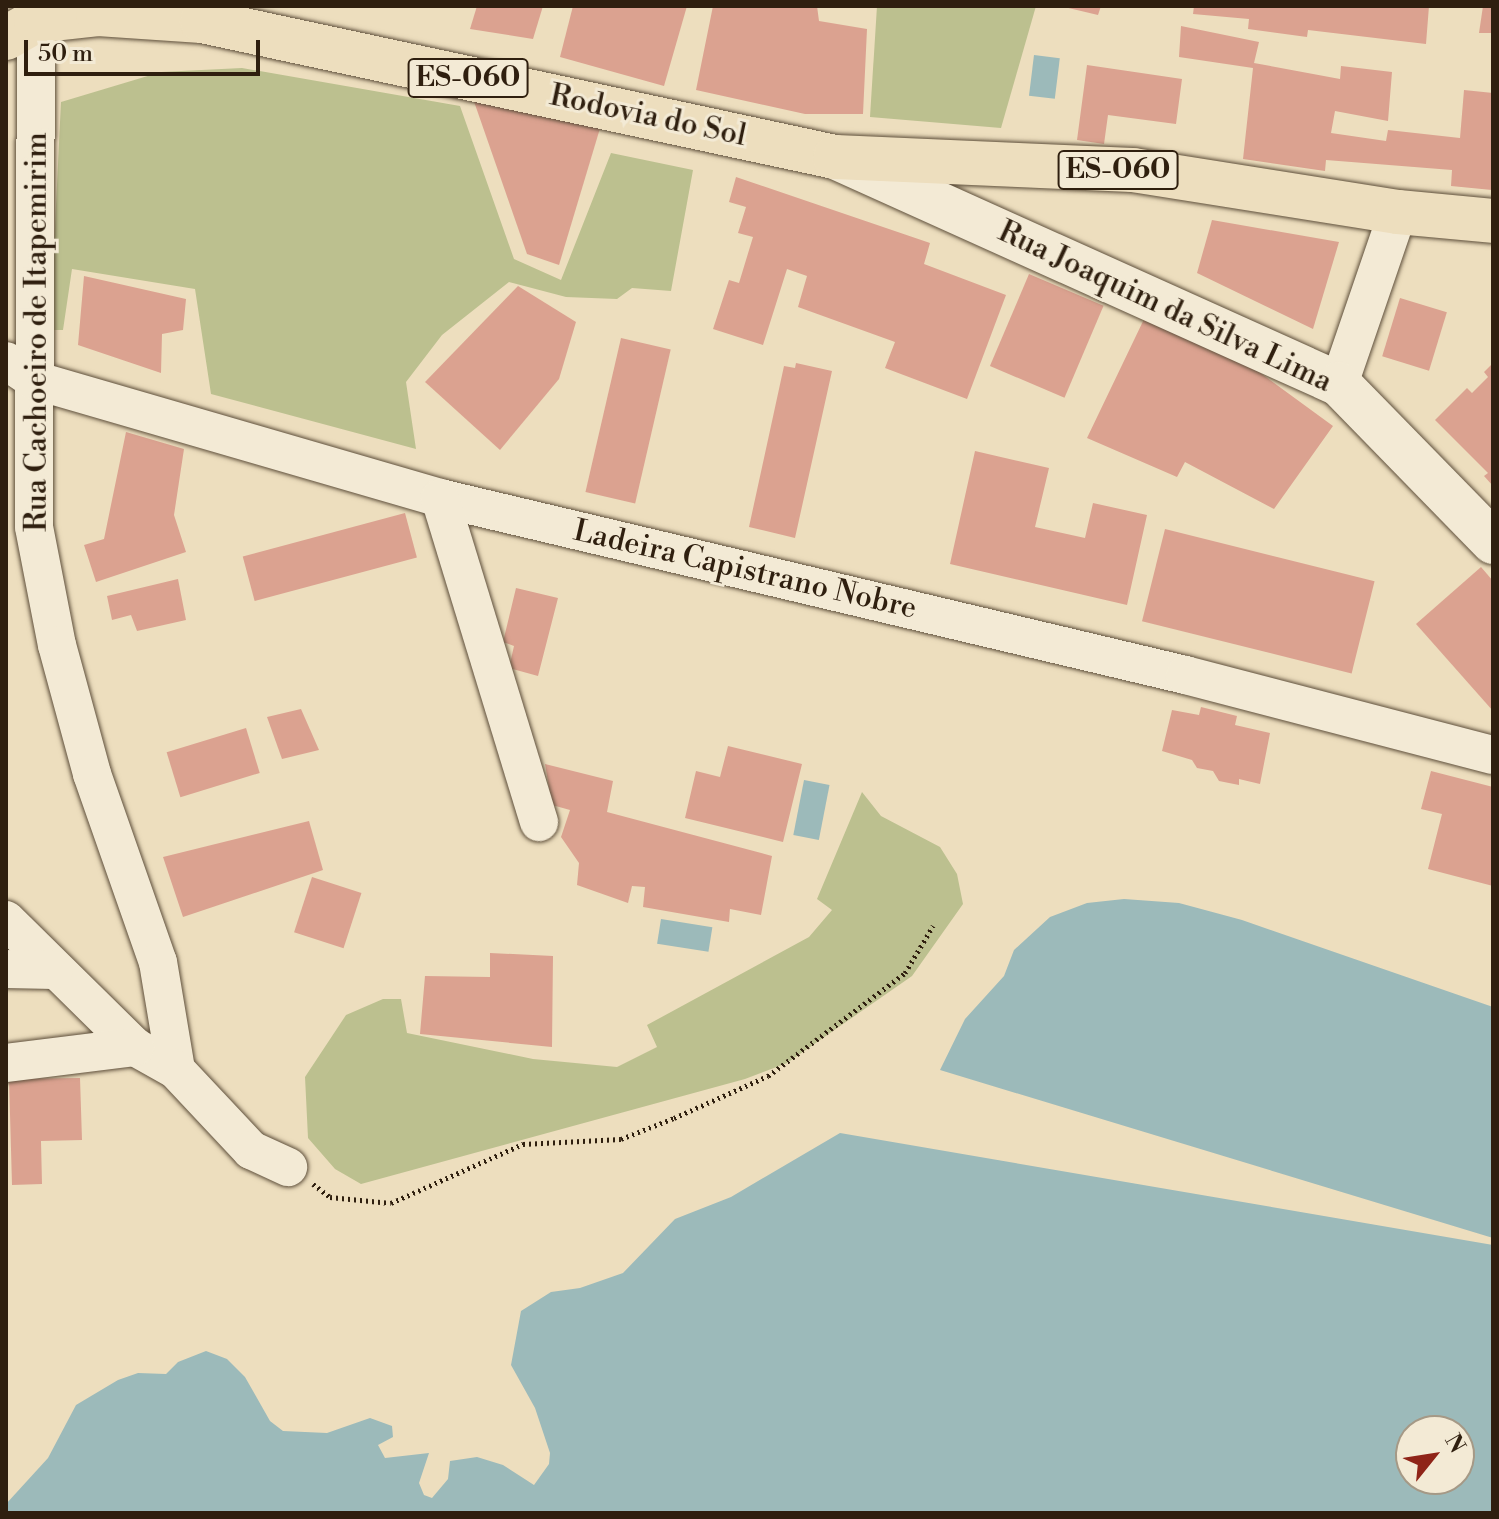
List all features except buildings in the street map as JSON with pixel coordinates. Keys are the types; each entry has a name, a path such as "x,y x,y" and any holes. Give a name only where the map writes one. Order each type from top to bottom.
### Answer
{"main road":[{"name":"Rodovia do Sol","path":"25,22 98,14 203,13 835,157"},
{"name":"ES-060","path":"835,157 1133,170 1398,212 1493,221"}],"street":[{"name":"Rua Cachoeiro de Itapemirim","path":"25,22 20,370 34,527 57,645 92,774 158,962 176,1070"},
{"name":"Rua Joaquim da Silva Lima","path":"835,157 1339,384 1493,542"},
{"path":"1339,384 1398,212"},
{"name":"Ladeira Capistrano Nobre","path":"20,370 440,498 1185,675 1493,755"},
{"path":"440,498 539,822"},
{"path":"6,920 135,1047 176,1070 251,1150 288,1167"},
{"path":"6,969 54,970"},
{"path":"6,1063 135,1047"}],"path":[{"path":"288,1167 330,1197 391,1203 523,1144 621,1139 768,1076 905,973 933,926"}],"green space":[{"path":"877,6 1036,6 1001,128 870,117"},
{"path":"242,68 460,106 514,259 561,280 611,153 693,170 671,291 632,288 617,299 566,297 509,282 442,335 406,382 416,449 211,394 195,289 72,269 63,330 50,330 61,102 161,72"},
{"path":"862,792 881,816 940,847 957,874 963,904 912,976 787,1063 745,1079 361,1184 335,1169 308,1138 305,1077 346,1015 383,999 401,999 407,1033 533,1059 617,1067 657,1047 647,1025 809,937 832,910 817,899"}],"water":[{"path":"1034,55 1060,58 1055,99 1029,96"},
{"path":"804,780 830,785 819,840 793,835"},
{"path":"1124,899 1179,903 1242,920 1493,1007 1493,1238 940,1070 965,1019 1004,976 1014,950 1050,917 1087,903"},
{"path":"661,919 712,927 708,952 657,944"},
{"path":"840,1133 1493,1245 1493,1513 6,1513 6,1504 48,1458 76,1405 118,1380 138,1373 166,1374 178,1362 206,1351 227,1359 245,1377 270,1421 283,1431 327,1433 370,1418 392,1426 393,1437 378,1445 385,1458 429,1453 419,1483 424,1495 432,1498 448,1479 450,1461 477,1457 503,1465 534,1485 549,1464 550,1453 535,1408 511,1365 521,1311 551,1292 580,1288 623,1273 675,1219 731,1197"}]}
